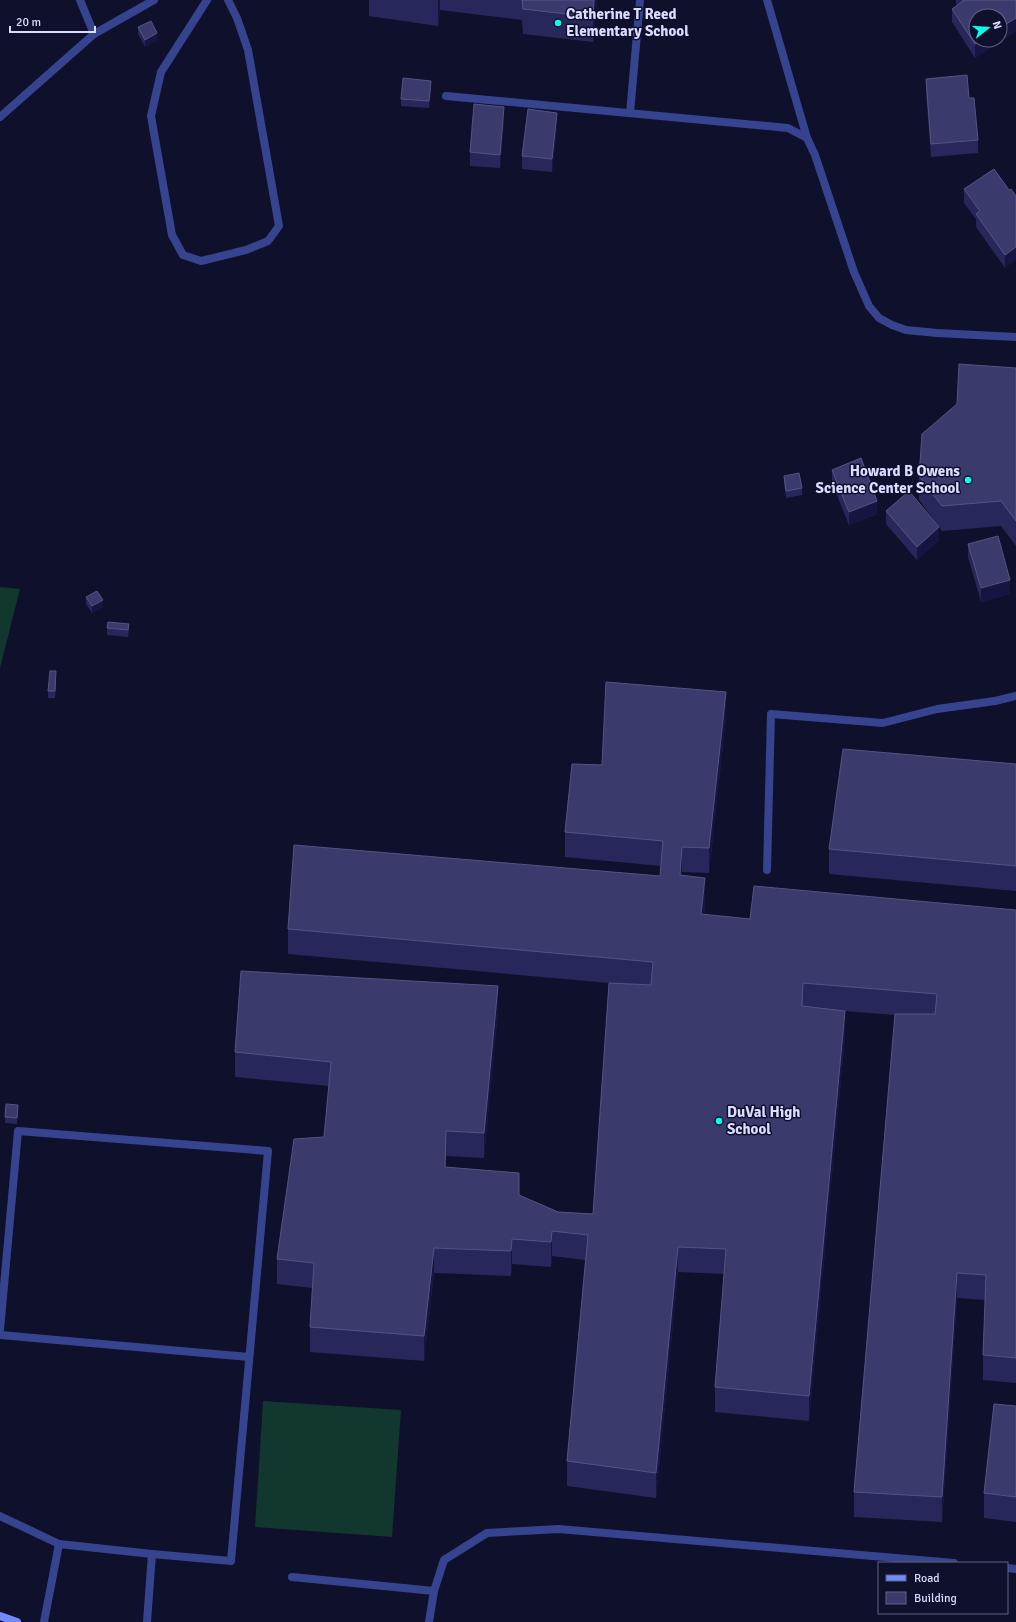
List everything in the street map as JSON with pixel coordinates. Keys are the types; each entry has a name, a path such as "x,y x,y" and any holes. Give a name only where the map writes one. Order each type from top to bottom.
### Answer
{"main road":[{"path":"0,1616 17,1622"}],"street":[{"path":"80,0 94,34"},
{"path":"0,117 94,34 154,0"},
{"path":"207,0 161,72 152,116 172,235 183,254 201,260 246,250 268,241 279,226 248,50 237,18 228,0"},
{"path":"630,113 640,0"},
{"path":"767,0 807,138 815,155 854,272 869,306 879,318 906,330 1016,337"},
{"path":"446,96 788,128 807,138"},
{"path":"767,870 771,714 883,722 937,709 995,701 1016,696"},
{"path":"0,1330 18,1131 268,1151 231,1561 59,1544 0,1516"},
{"path":"0,1335 249,1357"},
{"path":"429,1622 434,1591 444,1560 487,1533 559,1529 942,1562"},
{"path":"44,1622 59,1544"},
{"path":"147,1622 152,1554"},
{"path":"292,1578 434,1591"}],"green space":[{"path":"0,587 20,589 0,668"},
{"path":"263,1401 401,1410 392,1537 255,1527"}],"building":[{"path":"522,0 594,0 593,17 523,9"},
{"path":"1016,0 1016,18 1008,23 1008,8 968,8 968,33 952,9 963,1"},
{"path":"151,21 157,33 145,40 138,27"},
{"path":"967,75 969,98 974,98 978,140 931,144 926,79"},
{"path":"403,78 431,81 429,101 401,99"},
{"path":"474,104 504,107 500,155 470,152"},
{"path":"528,109 557,113 552,159 522,156"},
{"path":"994,169 1009,190 1011,189 1016,196 1016,247 1005,255 976,214 980,211 964,189"},
{"name":"Howard B Owens Science Center School","path":"959,364 1016,368 1016,521 1001,501 942,506 919,476 922,434 957,404"},
{"path":"861,458 877,501 849,512 832,470"},
{"path":"799,473 802,488 786,491 784,476"},
{"path":"909,491 939,527 917,547 886,511"},
{"path":"998,536 1010,580 981,588 968,544"},
{"path":"97,591 103,600 92,606 86,597"},
{"path":"108,622 129,624 128,630 107,628"},
{"path":"50,671 56,671 55,691 48,691"},
{"name":"DuVal High School","path":"606,682 726,692 709,848 682,847 680,875 705,878 701,914 750,919 754,886 1016,910 1016,1358 983,1355 986,1275 957,1273 942,1497 854,1492 895,1014 935,1014 937,994 803,983 802,1006 845,1011 809,1396 715,1387 726,1249 678,1247 656,1473 567,1461 588,1235 552,1231 551,1242 512,1239 511,1251 434,1248 424,1336 310,1327 314,1263 277,1259 294,1139 324,1137 331,1062 235,1052 241,971 498,986 484,1133 446,1131 445,1167 519,1173 519,1195 558,1212 593,1214 609,983 651,985 653,962 288,929 294,845 660,876 663,841 565,832 572,764 602,765"},
{"path":"843,749 1016,764 1016,866 829,849"},
{"path":"6,1104 18,1105 17,1118 5,1117"},
{"path":"994,1404 1016,1406 1016,1497 984,1493"}],"place":[{"name":"Catherine T Reed Elementary School","path":"558,23"},
{"name":"Howard B Owens Science Center School","path":"968,480"},
{"name":"DuVal High School","path":"719,1121"}]}
